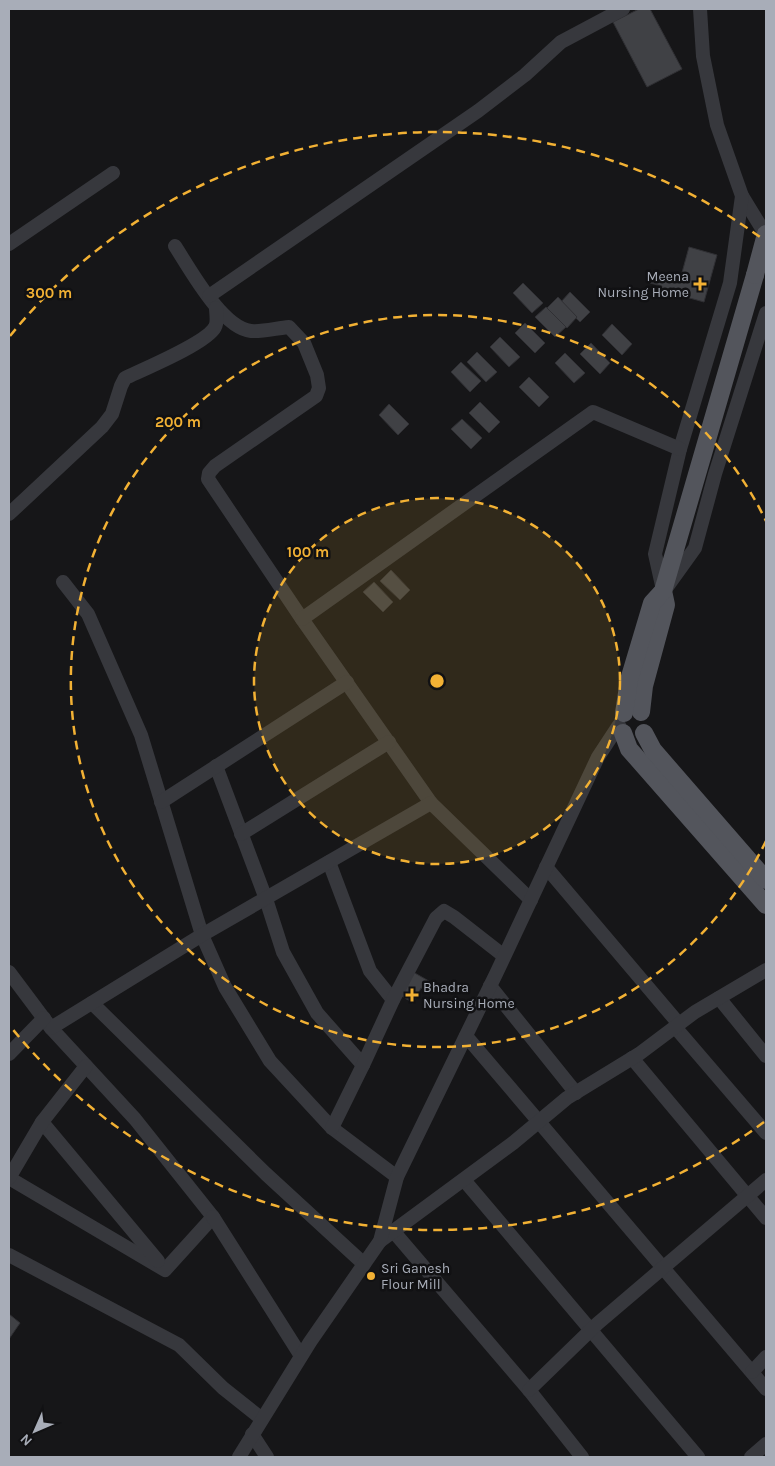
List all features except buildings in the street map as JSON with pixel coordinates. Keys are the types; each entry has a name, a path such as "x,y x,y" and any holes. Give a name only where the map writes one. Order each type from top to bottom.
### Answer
{"main road":[{"path":"766,235 663,591 666,605 644,686 627,721 629,749 766,905"},
{"path":"627,721 631,738 644,733 653,750 766,880"}],"street":[{"path":"213,302 478,111 525,75 561,42 622,9"},
{"path":"700,9 703,56 717,125 742,196 766,235"},
{"path":"9,244 113,173"},
{"path":"663,591 654,554 680,449 730,283 742,196"},
{"path":"175,246 213,302 230,322 241,329 252,331 289,327 304,343 317,375 319,388 316,396 215,466 209,472 208,479 302,619 431,803 531,900"},
{"path":"9,514 102,427 112,414 121,386 126,378 194,344 210,333 216,326 213,302"},
{"path":"663,591 695,548 715,474 766,313"},
{"path":"302,619 593,412 680,449"},
{"path":"63,582 88,614 141,735 202,935 225,987 270,1062 332,1128 397,1177"},
{"path":"161,802 346,682"},
{"path":"239,1457 301,1356 380,1241 397,1177 598,757 627,721"},
{"path":"241,834 389,742"},
{"path":"216,766 266,899 283,952 317,1013 363,1065"},
{"path":"9,1054 47,1023 92,1003 202,935 431,803"},
{"path":"329,862 370,971 392,1000"},
{"path":"546,867 766,1133"},
{"path":"332,1128 392,1000 436,918 444,911 504,956"},
{"path":"380,1241 464,1180 576,1093 632,1058 695,1012 766,970"},
{"path":"9,972 47,1023 135,1119 213,1217 301,1356"},
{"path":"490,986 576,1093"},
{"path":"719,998 766,1056"},
{"path":"92,1003 266,1174 364,1264"},
{"path":"466,1036 766,1388"},
{"path":"632,1058 766,1218"},
{"path":"86,1066 42,1122 9,1178 165,1270"},
{"path":"42,1122 165,1270"},
{"path":"464,1180 698,1457"},
{"path":"529,1390 590,1330 766,1180"},
{"path":"165,1270 213,1217"},
{"path":"394,1232 529,1390 582,1457"},
{"path":"9,1255 179,1345 222,1388 262,1419"},
{"path":"752,1372 766,1357"},
{"path":"252,1434 267,1457"},
{"path":"751,1457 766,1444"}],"place":[{"name":"Meena Nursing Home","path":"700,284"},
{"name":"Bhadra Nursing Home","path":"412,995"},
{"name":"Sri Ganesh Flour Mill","path":"371,1276"}]}
